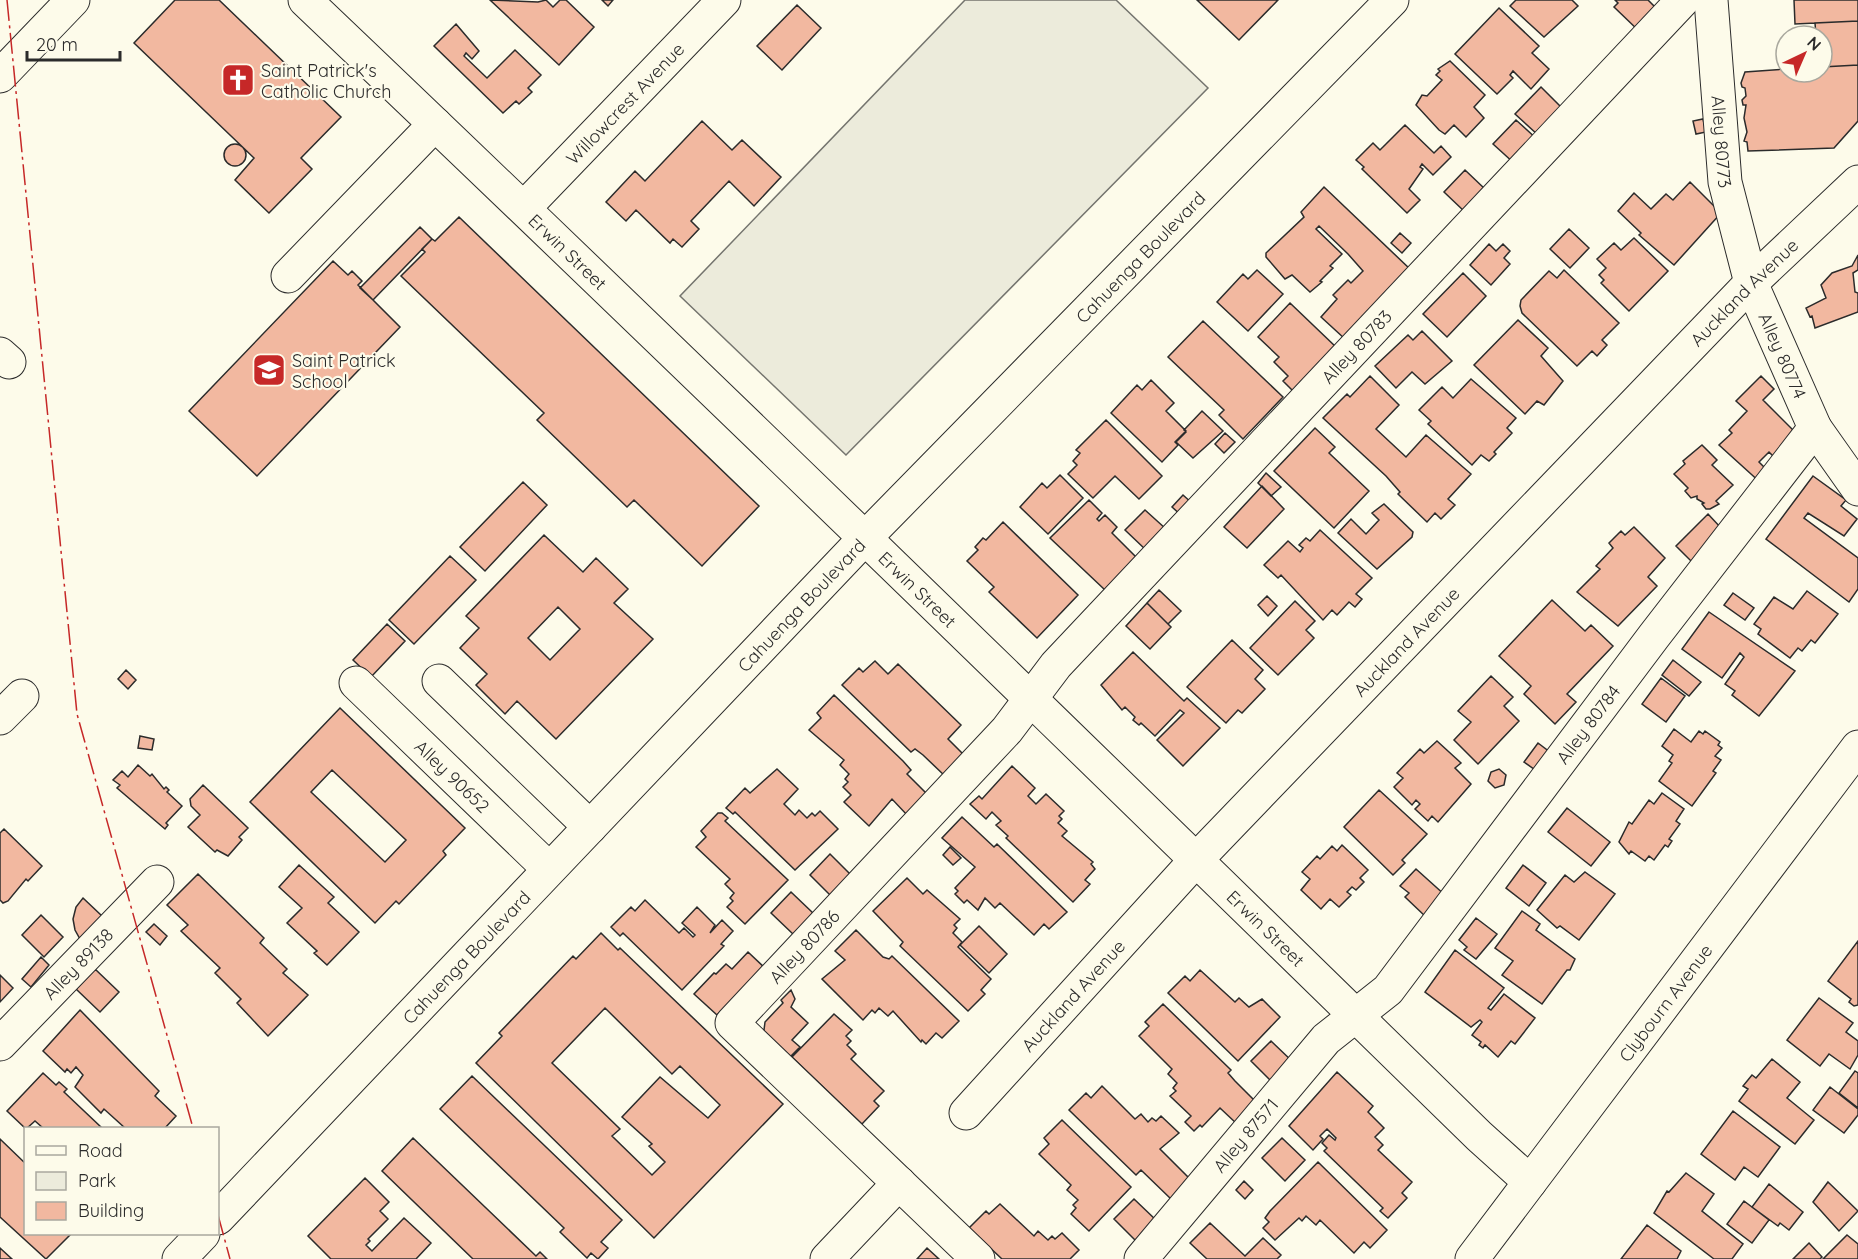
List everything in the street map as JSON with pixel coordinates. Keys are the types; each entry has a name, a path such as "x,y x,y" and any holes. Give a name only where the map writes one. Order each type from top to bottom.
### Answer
{"street":[{"path":"0,76 73,0"},
{"name":"Erwin Street","path":"305,0 525,207 1032,698 1195,861 1479,1136 1530,1182"},
{"name":"Willowcrest Avenue","path":"525,207 724,0"},
{"name":"Cahuenga Boulevard","path":"219,1217 865,538 1392,0"},
{"name":"Alley 80783","path":"1032,698 1072,648 1683,0"},
{"name":"Alley 80773","path":"1711,0 1725,182 1751,283"},
{"path":"288,276 435,124"},
{"name":"Auckland Avenue","path":"966,1113 1195,861 1751,283 1858,182"},
{"name":"Alley 80774","path":"1751,283 1815,428 1858,489"},
{"name":"Alley 80784","path":"1356,1016 1388,990 1654,636 1815,428"},
{"path":"440,681 590,827"},
{"name":"Alley 90652","path":"356,683 549,869"},
{"name":"Alley 80786","path":"899,1183 732,1023 1007,730 1032,698"},
{"name":"Clybourn Avenue","path":"1472,1259 1858,747"},
{"name":"Alley 89138","path":"0,1044 157,882"},
{"name":"Alley 87571","path":"1141,1259 1326,1039 1356,1016"},
{"path":"827,1259 899,1183 978,1259"},
{"path":"179,1259 201,1235"}],"green space":[{"path":"965,0 1116,0 1208,88 846,455 680,296"}],"building":[{"name":"Saint Patrick's Catholic Church","path":"175,0 219,0 341,117 301,158 312,169 269,213 235,180 254,158 134,43"},
{"path":"490,0 538,2 546,0 553,7 560,0 566,0 594,27 559,65"},
{"path":"602,0 613,0 608,6"},
{"path":"1197,0 1278,0 1239,40"},
{"path":"1516,0 1572,0 1578,6 1544,37 1510,6"},
{"path":"1615,0 1648,0 1660,12 1640,32 1614,7 1618,3"},
{"path":"1794,0 1858,0 1858,21 1795,24"},
{"path":"797,5 821,28 782,70 757,46"},
{"path":"1499,8 1539,46 1532,53 1549,69 1531,89 1513,71 1510,75 1513,78 1497,94 1455,54"},
{"path":"1858,21 1858,65 1834,66 1834,24 1815,23"},
{"path":"456,24 479,51 472,59 466,53 464,56 487,78 515,50 541,75 528,88 532,92 519,104 516,101 503,113 434,46"},
{"path":"1450,61 1485,95 1474,107 1484,118 1466,137 1454,125 1445,134 1416,105 1422,95 1427,96 1442,80 1436,75 1440,71 1438,69"},
{"path":"1858,65 1858,121 1834,148 1748,151 1747,142 1744,141 1747,132 1744,118 1746,105 1743,105 1742,100 1746,96 1745,88 1741,83 1745,72 1774,70 1774,84 1834,84 1834,66"},
{"path":"1541,87 1563,109 1538,135 1515,114"},
{"path":"1703,119 1706,132 1696,134 1693,121"},
{"path":"1516,120 1538,140 1515,164 1493,144"},
{"path":"702,121 732,150 742,140 781,177 754,206 729,181 691,221 699,229 682,247 673,239 670,243 636,210 626,221 606,202 635,171 645,181"},
{"path":"1405,125 1434,153 1441,146 1451,157 1433,175 1422,164 1420,167 1423,169 1409,189 1420,200 1407,213 1362,169 1364,167 1356,160 1373,143 1380,150"},
{"path":"235,144 243,147 246,155 243,163 235,166 227,163 224,155 227,147"},
{"path":"1465,170 1486,190 1465,212 1444,192"},
{"path":"1690,182 1721,213 1674,265 1639,235 1641,233 1618,211 1634,193 1651,209 1666,194 1673,200"},
{"path":"1324,187 1411,270 1345,339 1321,317 1337,299 1333,295 1348,280 1351,283 1363,271 1348,254 1319,226 1316,229 1342,254 1330,266 1333,268 1320,281 1322,282 1310,292 1292,275 1285,279 1266,257 1266,253 1304,217 1301,212"},
{"path":"459,217 759,506 702,566 634,500 627,507 537,420 544,413 401,276 425,252 422,249 432,239 435,241"},
{"path":"420,227 432,239 373,300 360,288"},
{"path":"1569,229 1589,248 1570,268 1550,249"},
{"path":"1400,233 1411,243 1402,253 1391,243"},
{"path":"1634,238 1668,271 1629,311 1601,283 1604,280 1599,275 1606,268 1597,259 1614,243 1621,250"},
{"path":"1489,244 1496,251 1503,244 1510,251 1504,258 1510,264 1491,285 1470,265"},
{"path":"1858,255 1858,270 1853,273 1855,292 1858,293 1858,312 1815,328 1812,316 1810,317 1806,308 1826,298 1821,285 1832,273 1852,266"},
{"path":"333,261 348,275 352,271 362,281 358,285 400,327 257,476 189,411"},
{"path":"1257,270 1283,294 1248,331 1217,302 1243,274 1248,279"},
{"path":"1564,270 1619,323 1602,340 1607,345 1597,356 1592,351 1577,366 1522,313 1520,306 1521,300 1549,271 1557,278"},
{"path":"1463,273 1486,296 1447,337 1423,314"},
{"path":"1290,303 1337,348 1294,392 1283,381 1288,376 1274,362 1279,357 1258,337"},
{"path":"1518,320 1548,348 1541,356 1563,381 1544,405 1537,401 1525,414 1474,365"},
{"path":"1203,321 1283,397 1243,439 1219,415 1224,410 1168,357"},
{"path":"1422,331 1452,361 1425,384 1412,372 1396,388 1375,366 1408,335 1413,340"},
{"path":"1370,376 1399,405 1376,429 1406,457 1426,435 1471,474 1448,499 1455,505 1441,519 1435,513 1427,522 1398,494 1400,492 1386,476 1323,418 1347,394 1350,397"},
{"path":"1761,376 1774,389 1763,400 1797,434 1778,461 1769,452 1759,462 1771,474 1762,484 1719,445 1732,433 1729,430 1747,411 1736,401"},
{"path":"1471,379 1516,418 1507,428 1512,433 1494,452 1496,454 1489,461 1481,455 1472,465 1428,424 1431,421 1419,410 1442,387 1453,398"},
{"path":"1151,380 1174,403 1166,411 1186,431 1175,442 1178,445 1162,462 1111,413 1137,385 1142,390"},
{"path":"1202,411 1223,431 1193,458 1176,442"},
{"path":"1106,420 1162,476 1139,499 1115,476 1093,498 1068,474 1077,465 1073,461 1080,453 1076,450"},
{"path":"1315,428 1335,447 1329,453 1369,491 1334,528 1274,471"},
{"path":"1225,433 1235,442 1224,453 1215,444"},
{"path":"1702,445 1717,460 1712,465 1733,485 1716,501 1719,504 1710,509 1706,509 1697,496 1691,498 1685,491 1688,488 1674,474 1685,464 1683,461"},
{"path":"1266,473 1281,487 1271,496 1258,483"},
{"path":"1060,475 1083,498 1048,534 1020,507 1042,483 1047,488"},
{"path":"1813,476 1846,500 1841,506 1857,519 1844,536 1808,513 1804,518 1858,558 1858,589 1849,602 1766,539"},
{"path":"523,482 547,505 485,571 460,547"},
{"path":"1262,486 1284,509 1247,548 1224,527"},
{"path":"1183,495 1193,504 1182,516 1172,507"},
{"path":"1089,500 1102,513 1097,519 1099,521 1105,515 1117,527 1112,533 1136,557 1105,590 1050,538"},
{"path":"1384,504 1413,532 1412,537 1377,569 1338,533 1351,519 1366,534 1379,520 1372,513"},
{"path":"1145,510 1166,529 1146,550 1125,530"},
{"path":"1708,514 1722,529 1694,564 1676,546"},
{"path":"1003,522 1078,595 1037,638 989,592 994,587 967,561 978,550 975,547 983,538 986,540"},
{"path":"1634,527 1665,558 1648,577 1657,586 1618,626 1577,592 1600,569 1596,566 1613,548 1609,543 1621,531 1625,535"},
{"path":"1320,530 1372,578 1356,594 1362,599 1355,607 1349,602 1337,615 1332,610 1323,620 1281,575 1278,578 1264,565 1288,541 1300,552 1303,548 1299,545 1306,538 1310,541"},
{"path":"544,535 583,572 596,558 628,589 614,603 653,639 556,739 517,701 505,714 476,685 487,674 460,648 479,628 466,616","holes":["558,607 580,629 550,660 528,638"]},
{"path":"450,556 476,580 414,644 389,620"},
{"path":"1159,590 1181,611 1168,624 1147,603"},
{"path":"1807,591 1838,614 1815,643 1811,640 1802,651 1798,648 1790,658 1758,634 1761,629 1754,624 1774,597 1793,609"},
{"path":"1733,593 1754,608 1745,620 1724,605"},
{"path":"1267,596 1277,606 1268,616 1258,605"},
{"path":"1552,600 1585,631 1591,625 1613,646 1567,694 1576,702 1555,724 1524,694 1531,686 1499,656"},
{"path":"1295,601 1315,621 1306,630 1314,638 1278,675 1250,648"},
{"path":"1147,603 1171,627 1150,649 1126,626"},
{"path":"1709,612 1795,671 1759,716 1732,695 1735,691 1725,684 1744,657 1740,653 1722,678 1682,649"},
{"path":"387,624 405,641 371,677 353,660"},
{"path":"1232,640 1263,670 1255,679 1265,689 1242,713 1238,710 1226,723 1187,687"},
{"path":"1133,652 1184,701 1187,698 1220,728 1183,766 1157,740 1184,713 1180,710 1155,736 1141,723 1139,725 1133,720 1135,717 1125,707 1122,710 1101,685"},
{"path":"1673,660 1701,682 1689,696 1662,675"},
{"path":"875,661 888,674 898,664 961,725 948,739 966,757 946,777 915,749 911,752 842,685 859,668 863,672"},
{"path":"126,670 136,680 128,689 118,679"},
{"path":"1491,676 1513,697 1504,706 1519,721 1478,764 1454,740 1471,722 1458,711"},
{"path":"1661,678 1685,696 1666,722 1642,704"},
{"path":"834,695 903,761 911,770 907,774 928,795 908,816 892,799 869,826 844,802 851,795 843,787 848,782 845,779 849,774 840,765 844,760 809,730 821,718 817,713"},
{"path":"340,708 465,828 443,851 446,855 399,904 396,901 375,923 250,802","holes":["332,770 406,840 385,862 311,792"]},
{"path":"1674,729 1691,742 1699,731 1703,734 1705,731 1720,742 1718,745 1722,748 1715,756 1721,760 1713,771 1716,773 1692,806 1659,781 1672,763 1669,761 1673,755 1662,746"},
{"path":"140,736 154,739 152,750 138,748"},
{"path":"1437,741 1461,763 1455,768 1471,784 1438,822 1432,816 1428,821 1415,809 1420,804 1416,800 1412,805 1394,787 1403,778 1397,773 1420,749 1424,753"},
{"path":"1538,743 1555,756 1541,774 1524,762"},
{"path":"138,765 150,776 152,774 164,789 166,787 169,790 167,792 182,806 166,823 168,825 165,829 117,788 120,785 113,780 122,771 128,777"},
{"path":"1012,766 1035,788 1028,796 1036,804 1046,794 1064,811 1059,816 1062,819 1058,823 1067,831 1062,836 1093,862 1091,864 1095,869 1085,880 1090,884 1073,902 1006,838 1008,836 996,825 1001,821 992,812 986,819 970,804 979,796 982,799"},
{"path":"777,769 798,789 784,804 795,815 799,810 807,818 812,813 815,816 820,811 838,829 795,870 735,812 733,814 726,808 745,788 750,793"},
{"path":"1499,769 1506,775 1504,785 1495,788 1488,781 1491,772"},
{"path":"203,785 248,828 239,837 242,840 228,856 217,850 215,852 188,827 200,815 191,806 190,799"},
{"path":"1379,790 1427,834 1402,860 1405,863 1393,875 1344,827"},
{"path":"1662,793 1684,809 1676,821 1680,824 1669,839 1672,841 1668,847 1665,845 1654,860 1649,856 1645,861 1631,851 1629,854 1619,842 1629,822 1632,824 1649,800 1654,804"},
{"path":"1567,808 1610,842 1591,866 1548,832"},
{"path":"718,813 728,818 725,821 788,880 745,924 727,907 733,901 730,898 734,893 725,884 730,879 696,847 706,837 701,831"},
{"path":"962,817 994,847 997,844 1067,912 1049,929 1044,924 1034,935 1000,903 995,908 985,898 978,910 967,900 964,903 955,894 958,891 955,888 975,867 942,838"},
{"path":"4,829 42,866 28,881 26,879 8,901 3,903 0,900 0,833"},
{"path":"1342,845 1368,870 1360,878 1364,882 1356,890 1352,887 1347,892 1351,895 1339,907 1330,899 1321,909 1301,890 1310,879 1302,872 1317,856 1320,859 1332,846 1337,851"},
{"path":"950,847 961,858 953,865 943,855"},
{"path":"830,854 851,875 831,896 810,875"},
{"path":"299,865 334,897 328,903 359,932 327,965 314,953 317,951 287,923 302,908 279,887"},
{"path":"1523,865 1546,883 1529,906 1506,888"},
{"path":"1416,869 1446,896 1426,917 1405,897 1409,893 1400,886"},
{"path":"1585,872 1615,894 1579,940 1560,926 1557,928 1537,910 1565,875 1574,882"},
{"path":"198,874 264,938 260,943 287,969 283,973 308,995 268,1036 237,1003 241,999 215,973 220,968 181,931 188,925 167,905"},
{"path":"907,878 923,894 927,890 960,919 954,925 957,928 953,933 962,942 958,947 991,979 981,990 985,994 968,1011 900,946 903,942 873,911"},
{"path":"791,892 814,914 794,935 771,913"},
{"path":"83,898 102,916 80,939 73,919 76,907"},
{"path":"645,900 679,933 684,928 693,937 695,935 682,923 697,907 715,925 710,933 722,920 733,931 721,944 724,946 682,990 623,933 620,936 611,927 631,907 635,911"},
{"path":"1522,911 1540,924 1536,930 1575,959 1570,970 1567,970 1542,1004 1502,975 1513,961 1495,948"},
{"path":"41,915 63,937 44,957 22,935"},
{"path":"1476,918 1497,934 1476,959 1464,950 1467,947 1459,940"},
{"path":"154,924 167,936 160,945 146,932"},
{"path":"979,926 1007,954 989,973 960,945"},
{"path":"856,930 883,957 889,959 892,956 959,1021 942,1038 936,1033 926,1044 922,1040 921,1042 893,1011 888,1016 879,1008 875,1013 872,1010 863,1020 822,979 845,960 835,951"},
{"path":"601,933 618,950 620,948 783,1104 654,1238 476,1063 502,1036 499,1033 573,956 576,959","holes":["605,1008 672,1074 680,1066 720,1105 708,1118 660,1077 622,1117 652,1144 649,1146 665,1162 652,1175 612,1136 620,1129 552,1063"]},
{"path":"1858,941 1858,1005 1854,1006 1849,1002 1851,999 1828,981"},
{"path":"1455,950 1504,988 1488,1008 1491,1010 1504,994 1535,1018 1515,1044 1511,1041 1498,1057 1485,1045 1483,1048 1479,1045 1481,1042 1472,1035 1482,1022 1480,1020 1471,1027 1425,992"},
{"path":"748,952 767,970 717,1015 694,994 714,973 716,974 726,964 732,969"},
{"path":"41,957 49,965 31,987 22,979"},
{"path":"95,969 119,992 100,1012 76,989"},
{"path":"1200,970 1235,1002 1239,998 1249,1007 1262,999 1280,1017 1238,1061 1168,993 1185,976 1190,981"},
{"path":"0,975 13,988 0,1002"},
{"path":"791,990 795,999 791,1007 808,1023 792,1040 800,1047 787,1060 763,1038 765,1022 783,1003 781,1000"},
{"path":"1819,998 1853,1023 1846,1032 1858,1041 1858,1055 1850,1069 1829,1054 1820,1066 1787,1040"},
{"path":"1163,1004 1231,1070 1228,1073 1257,1103 1237,1124 1220,1108 1202,1127 1200,1125 1194,1131 1185,1122 1191,1116 1170,1096 1176,1091 1173,1088 1177,1083 1168,1074 1172,1069 1139,1036 1149,1026 1145,1022"},
{"path":"80,1010 159,1091 155,1096 176,1116 166,1127 124,1127 104,1109 101,1113 75,1087 83,1075 76,1067 71,1073 67,1069 65,1072 43,1051"},
{"path":"834,1014 852,1030 846,1036 851,1041 847,1045 856,1054 851,1059 884,1091 874,1101 879,1106 862,1124 792,1057"},
{"path":"1271,1041 1294,1063 1274,1084 1251,1061"},
{"path":"1772,1059 1800,1082 1787,1098 1814,1120 1795,1144 1739,1101 1748,1089 1743,1086 1752,1075 1756,1078"},
{"path":"1855,1071 1858,1073 1858,1108 1839,1093"},
{"path":"1337,1072 1373,1106 1368,1112 1384,1128 1375,1137 1383,1145 1378,1150 1412,1182 1402,1193 1407,1198 1388,1218 1380,1211 1383,1208 1324,1151 1327,1148 1322,1143 1329,1135 1335,1140 1336,1138 1327,1129 1320,1136 1323,1139 1313,1150 1289,1126"},
{"path":"43,1073 56,1085 59,1082 67,1089 64,1092 101,1127 42,1127 35,1121 28,1127 24,1127 7,1111"},
{"path":"472,1076 622,1220 601,1242 608,1248 598,1259 591,1253 587,1258 560,1232 564,1228 440,1109"},
{"path":"1102,1086 1135,1119 1141,1114 1148,1122 1152,1118 1156,1121 1161,1116 1179,1133 1160,1149 1190,1179 1171,1199 1141,1170 1136,1175 1069,1110 1086,1093 1091,1098"},
{"path":"1830,1087 1858,1109 1858,1115 1844,1133 1813,1110"},
{"path":"1733,1111 1780,1147 1758,1177 1744,1167 1735,1180 1701,1154"},
{"path":"1062,1120 1131,1187 1089,1231 1071,1214 1076,1208 1073,1205 1078,1200 1067,1190 1071,1185 1039,1154 1049,1144 1044,1138"},
{"path":"413,1138 536,1256 540,1252 547,1259 473,1259 382,1171"},
{"path":"1282,1138 1305,1160 1285,1181 1262,1158"},
{"path":"0,1139 24,1162 24,1235 70,1235 46,1259 0,1217"},
{"path":"1318,1162 1387,1230 1370,1248 1364,1242 1354,1253 1320,1220 1316,1225 1306,1216 1302,1221 1299,1218 1275,1240 1263,1228 1269,1222 1265,1218 1270,1211"},
{"path":"1686,1173 1714,1194 1702,1211 1743,1244 1732,1259 1714,1259 1654,1213 1667,1191 1669,1192"},
{"path":"365,1178 389,1202 380,1211 388,1219 368,1239 370,1241 366,1245 372,1251 404,1218 431,1243 416,1259 331,1259 308,1236"},
{"path":"1244,1181 1253,1190 1245,1199 1236,1190"},
{"path":"1828,1182 1858,1211 1839,1231 1813,1202"},
{"path":"1769,1184 1803,1212 1789,1230 1780,1223 1778,1226 1752,1207"},
{"path":"1134,1199 1157,1221 1137,1242 1114,1219"},
{"path":"1744,1201 1769,1220 1752,1243 1727,1224"},
{"path":"1000,1204 1034,1236 1038,1231 1048,1240 1052,1236 1055,1239 1062,1233 1079,1250 1070,1259 1002,1259 969,1228 986,1211 989,1214"},
{"path":"1210,1223 1245,1256 1263,1238 1281,1255 1277,1259 1207,1259 1190,1243"},
{"path":"1647,1225 1681,1251 1677,1259 1621,1259"},
{"path":"1847,1235 1858,1244 1858,1259 1823,1259"},
{"path":"1809,1243 1822,1257 1820,1259 1793,1259"},
{"path":"0,1248 12,1259 0,1259"},
{"path":"927,1248 939,1259 917,1259"}],"power":[{"path":"7,0 77,714 193,1127"},
{"path":"219,1219 230,1259"}],"place":[{"name":"Saint Patrick's Catholic Church","path":"238,80"},
{"name":"Saint Patrick School","path":"269,370"}]}
